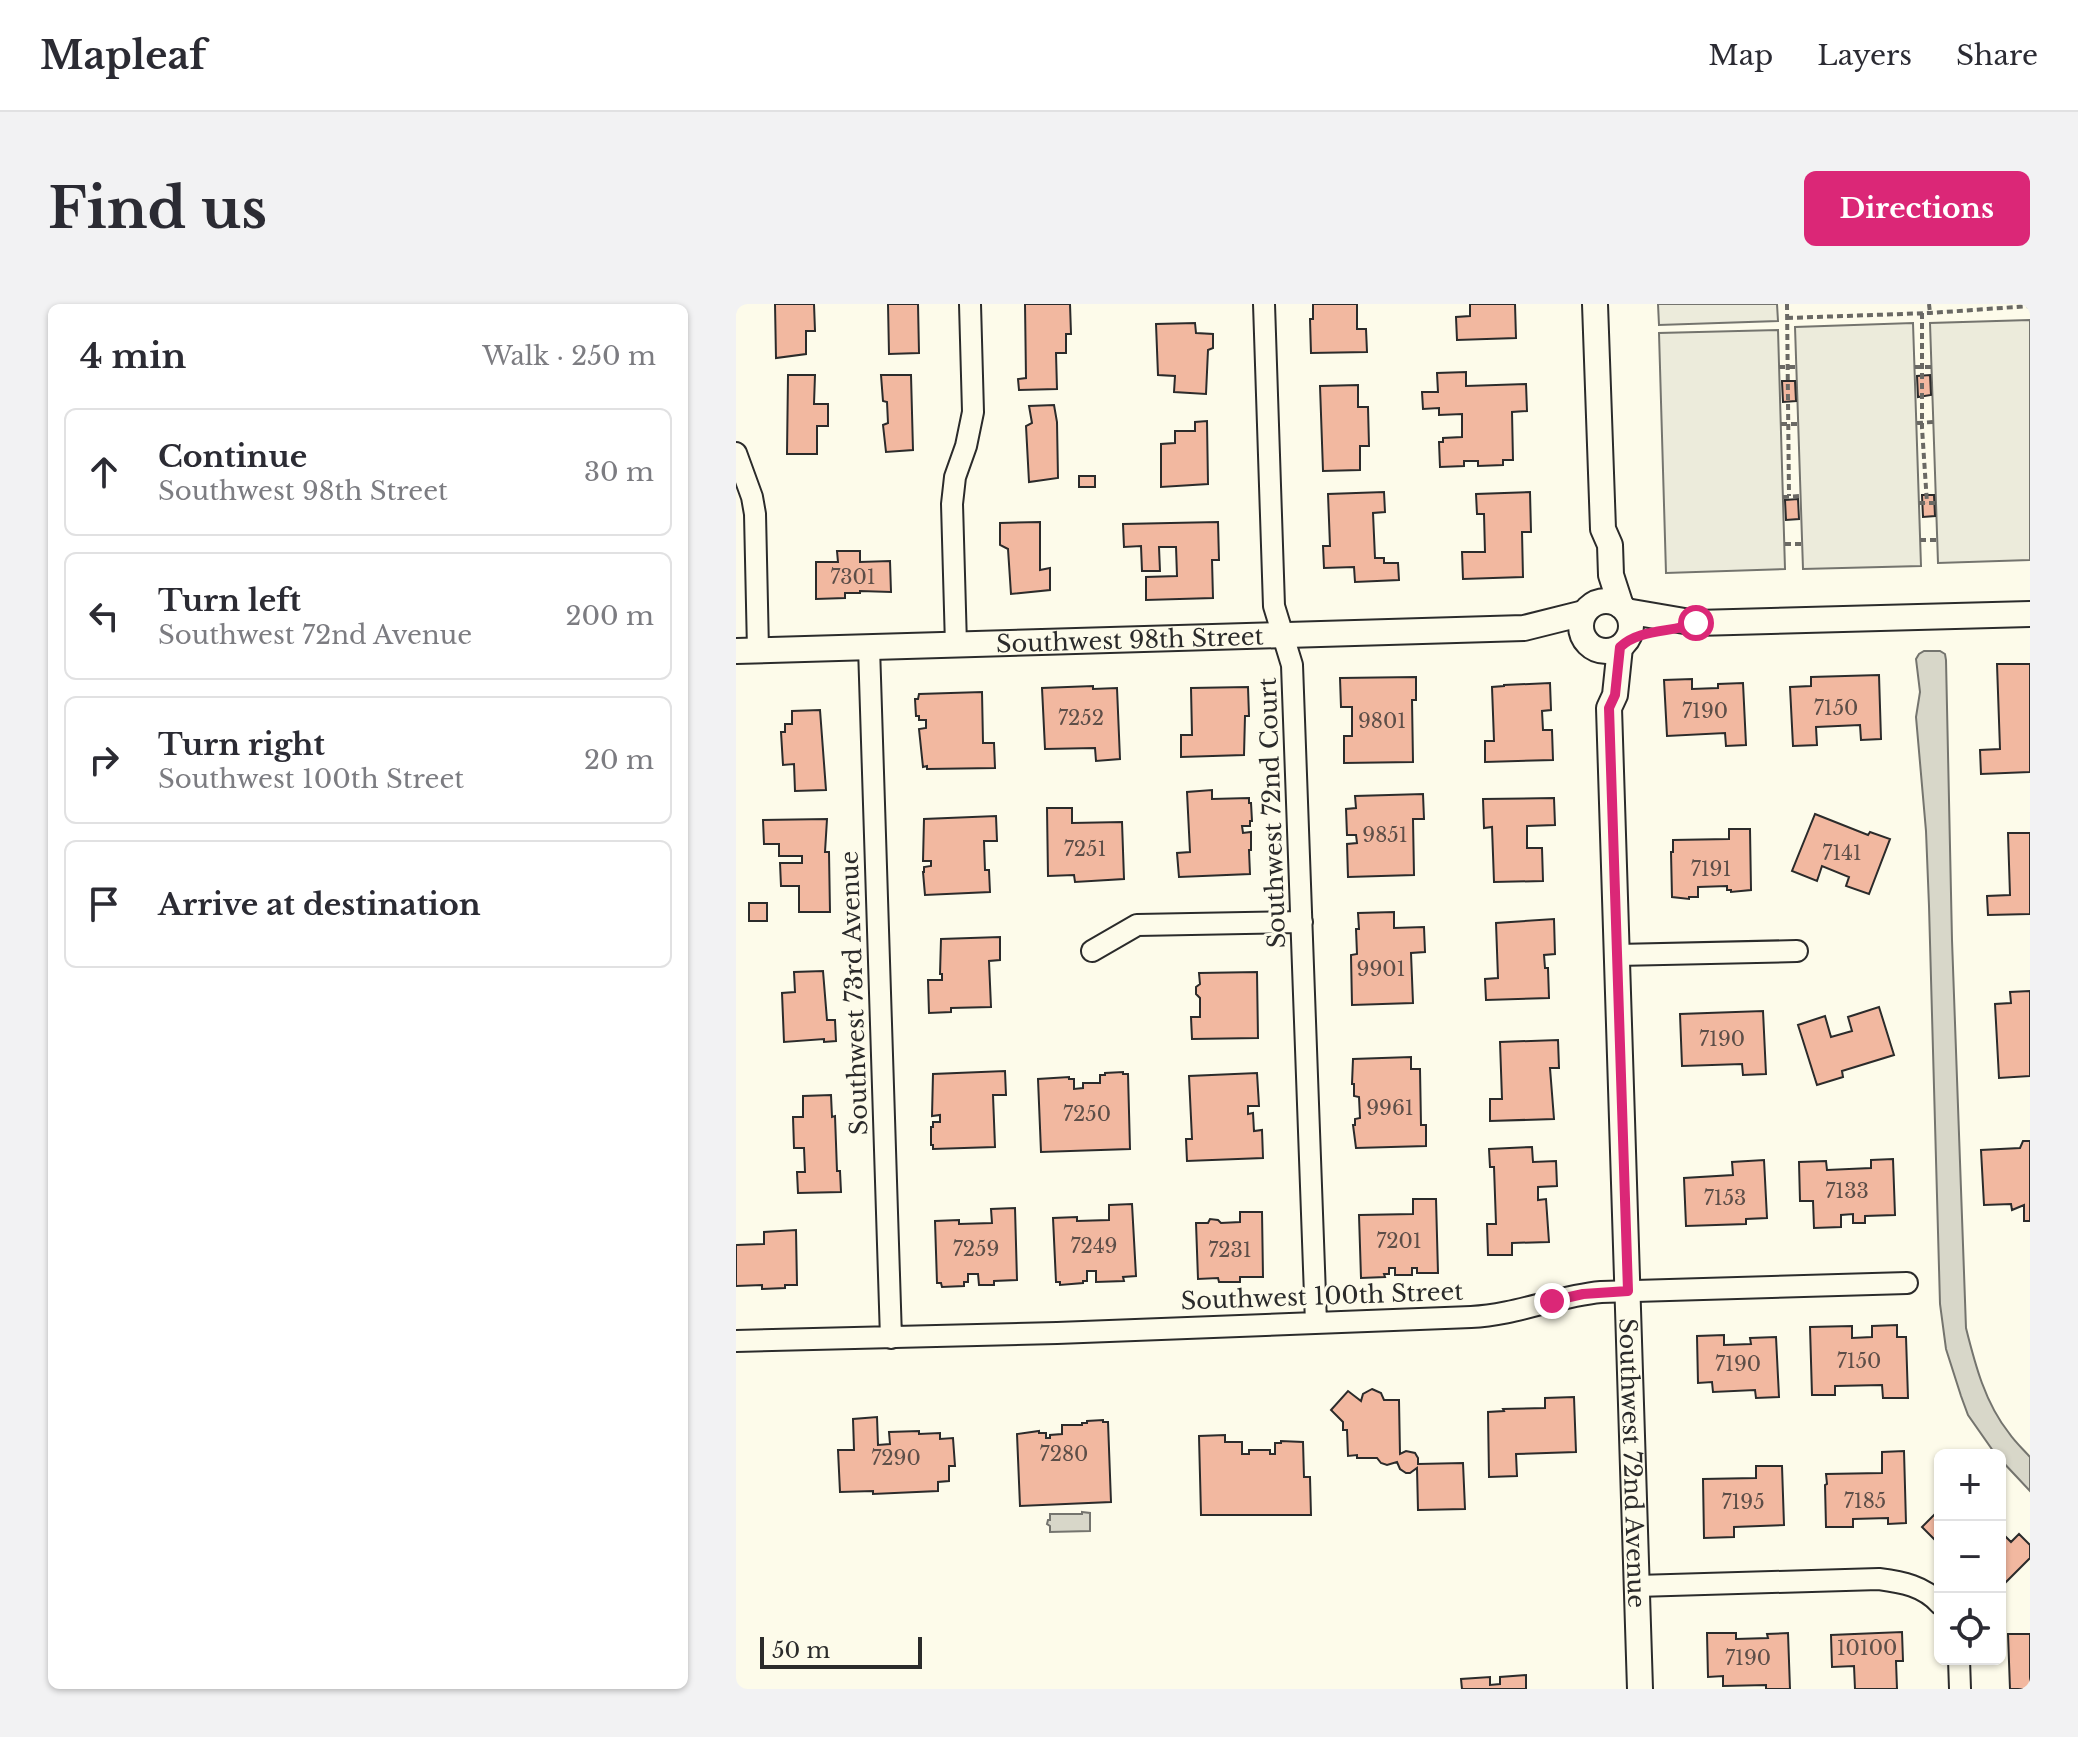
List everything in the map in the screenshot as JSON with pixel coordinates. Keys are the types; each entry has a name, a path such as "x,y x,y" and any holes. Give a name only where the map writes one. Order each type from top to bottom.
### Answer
{"street":[{"path":"956,645 952,504 955,477 973,412 970,304"},
{"name":"Southwest 72nd Court","path":"1264,304 1274,606 1292,665 1316,1323"},
{"path":"1595,304 1603,529 1610,545 1611,575 1631,624 1623,644"},
{"path":"736,453 755,514 747,650"},
{"path":"1603,529 1596,544 1594,585 1580,628 1591,646 1603,651 1612,650 1642,634 1682,629 1696,623"},
{"path":"1586,610 1594,603 1608,601 1624,608 1696,623 2030,614"},
{"name":"Southwest 98th Street","path":"747,650 1524,628 1586,610"},
{"name":"Southwest 98th Street","path":"1524,628 1531,633 1573,637 1591,646"},
{"name":"Southwest 72nd Avenue","path":"1609,708 1615,695 1623,644"},
{"name":"Southwest 72nd Avenue","path":"1591,646 1602,695 1609,708 1640,1689"},
{"name":"Southwest 73rd Avenue","path":"869,647 891,1338"},
{"path":"1092,951 1137,925 1302,922"},
{"path":"1617,955 1797,951"},
{"name":"Southwest 100th Street","path":"736,1341 1485,1316 1583,1294 1907,1283"},
{"path":"1637,1586 1879,1579 1919,1588 1934,1598"},
{"path":"1959,1665 1960,1689"}],"path":[{"path":"1787,304 1789,424 1786,497 1801,496"},
{"path":"1929,304 1930,313"},
{"path":"1787,318 2030,306"},
{"path":"1922,313 1919,423 1927,503"},
{"path":"1779,367 1797,367"},
{"path":"1915,367 1932,367"},
{"path":"1919,423 1933,422"},
{"path":"1781,424 1798,424"},
{"path":"1919,503 1936,503"},
{"path":"1920,540 1937,540"},
{"path":"1785,544 1802,544"}],"shaded area":[{"path":"1658,304 1777,304 1778,321 1659,325"},
{"path":"2030,320 2030,560 1938,563 1930,323"},
{"path":"1913,323 1921,566 1803,569 1795,327"},
{"path":"1778,330 1785,569 1666,573 1659,333"},
{"path":"1940,651 1945,654 1946,660 1966,1328 1977,1369 1993,1409 2030,1457 2030,1491 2006,1465 2006,1449 1992,1449 1968,1415 1946,1349 1940,1304 1926,831 1916,717 1920,692 1916,659 1919,654"},
{"path":"1090,1513 1090,1531 1050,1532 1047,1524 1050,1514"}],"building":[{"path":"775,304 814,304 815,331 806,331 806,354 776,358"},
{"path":"888,304 918,304 919,353 889,354"},
{"path":"1025,304 1070,304 1071,334 1066,334 1066,353 1056,353 1057,389 1019,390 1018,379 1026,378"},
{"path":"1313,304 1357,304 1357,329 1366,329 1367,352 1311,353"},
{"path":"1470,304 1515,304 1516,338 1457,340 1456,317 1470,316"},
{"path":"1195,323 1196,333 1213,334 1213,348 1208,350 1206,394 1174,392 1175,376 1158,375 1156,324"},
{"path":"1466,372 1466,386 1526,384 1527,411 1512,412 1513,460 1503,460 1503,465 1478,466 1478,461 1464,461 1464,466 1440,467 1439,442 1443,442 1443,438 1462,437 1462,414 1439,415 1439,408 1423,409 1422,392 1438,392 1437,373"},
{"path":"788,375 815,375 814,404 828,404 828,426 817,426 817,454 787,454"},
{"path":"881,375 911,375 913,450 886,452 883,425 888,423 887,402 883,401"},
{"path":"1930,375 1931,395 1918,397 1917,376"},
{"path":"1782,381 1795,381 1796,401 1783,402"},
{"path":"1358,385 1358,407 1368,407 1369,446 1360,446 1360,470 1323,471 1320,386"},
{"path":"1054,405 1058,478 1029,482 1026,426 1032,423 1029,406"},
{"path":"1207,421 1208,484 1161,487 1161,444 1175,443 1175,431 1195,431 1195,422"},
{"path":"1079,476 1095,476 1095,487 1079,487"},
{"path":"1384,492 1385,512 1373,513 1375,558 1384,558 1384,563 1398,563 1399,580 1355,582 1354,567 1324,568 1323,546 1330,546 1328,494"},
{"path":"1530,492 1531,532 1522,532 1523,577 1463,579 1462,552 1485,552 1484,514 1477,514 1476,494"},
{"path":"1922,495 1934,495 1935,516 1923,517"},
{"path":"1798,499 1799,519 1786,520 1785,500"},
{"path":"1040,522 1040,570 1050,568 1050,590 1011,594 1008,549 1000,545 1000,523"},
{"path":"1218,522 1219,560 1212,560 1213,598 1146,600 1146,577 1177,576 1176,547 1159,547 1160,571 1142,571 1141,546 1124,547 1123,524"},
{"path":"837,551 860,551 860,562 890,561 891,592 860,591 845,593 845,598 816,599 816,562 838,562"},
{"path":"1997,664 2030,664 2030,772 1981,774 1980,750 2000,749"},
{"path":"1879,675 1881,739 1861,740 1860,725 1816,727 1817,745 1793,746 1790,687 1811,686 1811,677"},
{"path":"1416,677 1416,700 1412,700 1413,762 1344,763 1344,736 1352,736 1352,707 1341,707 1340,678"},
{"path":"1692,679 1692,689 1743,683 1746,745 1726,746 1725,733 1667,736 1664,680"},
{"path":"1550,683 1551,710 1542,711 1543,730 1552,730 1553,760 1485,762 1485,741 1494,741 1492,687"},
{"path":"1093,686 1093,689 1117,688 1120,759 1096,761 1095,748 1045,749 1042,688"},
{"path":"1248,687 1249,716 1245,716 1244,755 1181,757 1181,735 1192,735 1191,688"},
{"path":"982,692 983,743 994,743 995,768 923,767 919,729 926,728 926,720 919,720 916,716 915,699 919,694"},
{"path":"820,710 826,790 795,791 794,764 783,765 781,732 785,732 785,724 792,724 792,711"},
{"path":"1212,790 1212,799 1249,798 1252,821 1250,826 1242,826 1243,833 1251,832 1250,874 1179,877 1177,853 1190,852 1187,792"},
{"path":"1423,794 1424,819 1413,819 1414,875 1348,877 1347,844 1357,843 1356,835 1347,835 1346,809 1356,808 1355,796"},
{"path":"1554,798 1555,825 1527,826 1527,848 1542,848 1543,881 1494,882 1492,827 1484,828 1483,799"},
{"path":"1047,808 1072,808 1072,823 1122,822 1124,879 1075,882 1074,875 1048,876"},
{"path":"1815,814 1868,835 1870,832 1890,839 1869,894 1846,886 1849,877 1822,866 1817,881 1792,871"},
{"path":"996,816 997,841 984,841 990,892 925,895 923,872 924,867 931,866 931,861 923,861 924,819"},
{"path":"827,819 825,852 829,852 830,912 799,912 799,886 781,886 780,863 802,863 802,856 779,856 779,844 764,844 763,820"},
{"path":"1729,829 1750,829 1751,890 1731,892 1727,886 1698,887 1698,897 1672,897 1673,840 1729,839"},
{"path":"2008,833 2030,833 2030,914 1988,915 1987,896 2010,895"},
{"path":"749,903 767,903 767,921 749,921"},
{"path":"1394,912 1394,928 1424,927 1425,952 1411,953 1413,1003 1352,1005 1351,955 1357,954 1358,913"},
{"path":"1554,919 1555,954 1544,955 1545,968 1548,968 1549,998 1486,1000 1485,979 1498,978 1496,923"},
{"path":"1000,937 1000,960 989,961 991,1007 951,1008 951,1012 929,1013 928,980 942,980 941,939"},
{"path":"823,971 827,1020 835,1020 836,1041 784,1042 782,993 795,992 794,972"},
{"path":"1257,972 1258,1038 1192,1039 1191,1017 1200,1017 1200,998 1196,994 1196,987 1200,984 1199,973"},
{"path":"2030,991 2030,1076 1999,1078 1995,1004 2011,1003 2010,992"},
{"path":"1879,1007 1894,1055 1842,1071 1843,1077 1817,1085 1798,1025 1825,1016 1831,1037 1852,1031 1848,1017"},
{"path":"1763,1011 1766,1074 1743,1075 1742,1064 1682,1066 1680,1014"},
{"path":"1558,1040 1559,1068 1550,1068 1554,1119 1490,1121 1490,1099 1502,1099 1500,1042"},
{"path":"1411,1057 1411,1069 1420,1069 1421,1125 1426,1125 1426,1146 1356,1148 1353,1125 1355,1119 1360,1118 1359,1097 1354,1096 1352,1084 1353,1059"},
{"path":"1005,1071 1006,1095 993,1095 995,1147 933,1149 931,1127 933,1122 940,1122 940,1115 932,1116 933,1074"},
{"path":"1105,1073 1128,1074 1130,1149 1041,1152 1038,1079 1069,1077 1074,1079 1074,1089 1083,1088 1083,1083 1100,1083 1100,1075"},
{"path":"1257,1073 1259,1106 1248,1106 1248,1114 1253,1113 1254,1131 1262,1130 1263,1158 1187,1161 1186,1139 1192,1139 1189,1076"},
{"path":"831,1095 841,1192 798,1193 797,1172 805,1172 804,1148 794,1148 793,1117 803,1117 803,1096"},
{"path":"2023,1141 2030,1141 2030,1221 2024,1221 2024,1205 2012,1210 2011,1204 1984,1205 1981,1150 2020,1148"},
{"path":"1532,1147 1533,1162 1556,1161 1557,1186 1538,1187 1538,1200 1546,1199 1549,1242 1512,1243 1512,1255 1488,1255 1487,1224 1496,1224 1494,1167 1490,1167 1489,1149"},
{"path":"1893,1159 1895,1215 1865,1216 1865,1223 1853,1223 1853,1214 1841,1215 1841,1227 1814,1228 1813,1201 1800,1201 1799,1162 1826,1161 1827,1170 1871,1168 1871,1160"},
{"path":"1764,1160 1767,1218 1746,1219 1746,1224 1686,1226 1684,1178 1733,1175 1732,1162"},
{"path":"1413,1199 1436,1199 1438,1273 1417,1273 1417,1268 1412,1268 1412,1275 1395,1275 1395,1268 1389,1268 1389,1274 1384,1274 1385,1277 1361,1278 1359,1215 1413,1214"},
{"path":"1132,1204 1136,1276 1123,1277 1124,1281 1096,1282 1096,1271 1087,1271 1087,1281 1083,1283 1060,1285 1056,1282 1053,1218 1109,1220 1109,1205"},
{"path":"1015,1208 1017,1280 979,1285 978,1274 968,1274 968,1282 964,1282 964,1286 942,1287 941,1283 937,1283 935,1221 992,1223 991,1209"},
{"path":"1240,1212 1262,1212 1263,1277 1240,1277 1240,1282 1219,1282 1218,1278 1198,1279 1196,1223 1208,1223 1210,1219 1221,1223 1240,1222"},
{"path":"796,1230 797,1285 762,1289 762,1285 736,1286 736,1245 764,1244 764,1232"},
{"path":"1897,1325 1897,1337 1906,1337 1908,1398 1883,1398 1882,1385 1835,1386 1835,1395 1812,1395 1810,1327 1852,1326 1852,1338 1872,1337 1872,1326"},
{"path":"1724,1335 1724,1345 1751,1344 1750,1338 1776,1337 1779,1397 1756,1398 1755,1390 1713,1392 1712,1382 1698,1383 1697,1336"},
{"path":"1372,1389 1381,1393 1384,1400 1399,1400 1400,1454 1406,1451 1415,1453 1418,1464 1463,1463 1465,1509 1418,1510 1417,1468 1406,1473 1397,1462 1387,1465 1377,1458 1348,1456 1347,1430 1343,1430 1343,1422 1331,1410 1348,1391 1361,1401 1363,1394"},
{"path":"1574,1397 1576,1452 1516,1454 1517,1476 1489,1477 1488,1412 1545,1408 1545,1398"},
{"path":"877,1417 878,1445 890,1444 889,1432 919,1431 919,1434 940,1433 940,1439 953,1438 955,1466 949,1466 949,1481 938,1482 938,1491 840,1492 838,1450 854,1450 853,1419"},
{"path":"1087,1421 1108,1422 1111,1502 1020,1506 1017,1434 1039,1431 1050,1438 1050,1435 1062,1434 1062,1425 1082,1425"},
{"path":"1225,1435 1225,1442 1242,1442 1242,1454 1249,1454 1249,1450 1270,1450 1270,1454 1275,1454 1275,1443 1303,1442 1304,1477 1310,1477 1311,1515 1201,1515 1199,1436"},
{"path":"1904,1451 1906,1523 1888,1524 1888,1518 1853,1519 1853,1527 1826,1527 1826,1474 1882,1473 1882,1452"},
{"path":"1756,1466 1782,1466 1784,1525 1734,1527 1734,1537 1704,1538 1703,1479 1756,1478"},
{"path":"1934,1515 1934,1539 1922,1527"},
{"path":"2019,1534 2030,1545 2030,1558 2006,1582 2006,1537 2011,1542"},
{"path":"1902,1632 1903,1661 1896,1661 1897,1689 1855,1689 1854,1666 1832,1667 1831,1635"},
{"path":"1707,1633 1736,1633 1736,1639 1768,1638 1767,1634 1788,1633 1790,1689 1766,1689 1766,1685 1723,1686 1723,1676 1708,1677"},
{"path":"2008,1634 2030,1634 2030,1689 2010,1689"},
{"path":"1526,1675 1526,1689 1462,1689 1461,1679 1490,1677 1490,1685 1500,1684 1500,1677"}],"route":[{"path":"1552,1301 1583,1294 1628,1291 1609,708 1615,695 1620,647 1626,641 1642,634 1682,629 1696,623"}]}
